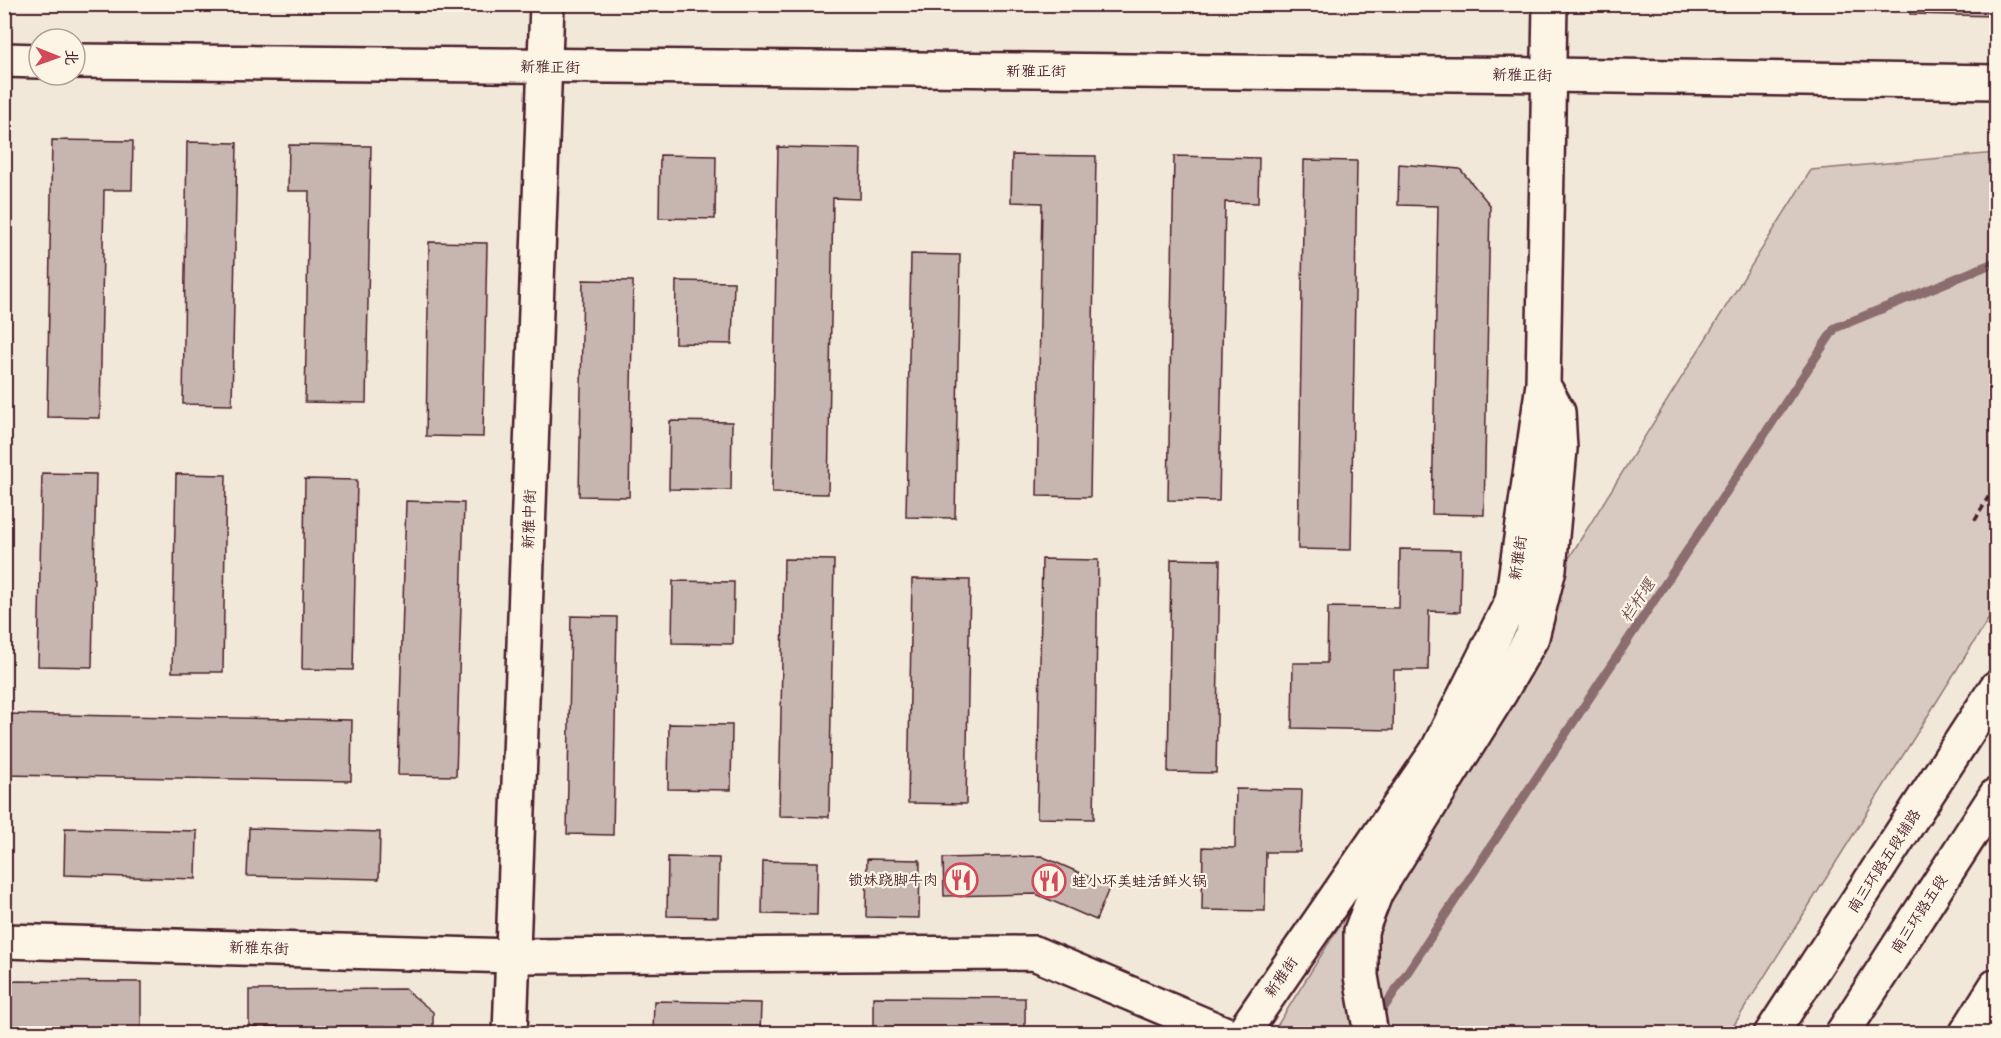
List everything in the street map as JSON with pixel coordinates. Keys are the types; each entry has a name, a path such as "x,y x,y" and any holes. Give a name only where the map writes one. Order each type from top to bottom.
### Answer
{"main road":[{"name":"新雅中街","path":"510,1034 547,4"},
{"name":"新雅街","path":"1242,1034 1437,751 1512,601 1543,384 1550,4"},
{"path":"4,60 27,61"},
{"name":"新雅正街","path":"87,61 1549,75 1996,82"},
{"path":"1371,1034 1361,976 1361,931 1376,892 1500,693 1532,637 1549,569 1560,449 1558,412 1543,384"},
{"name":"南三环路五段辅路","path":"1771,1034 1996,688"},
{"name":"南三环路五段","path":"1842,1034 1996,795"},
{"name":"新雅东街","path":"4,941 513,956 1034,953 1226,1034"},
{"path":"1966,1034 1996,986"},
{"path":"1991,1034 1996,1027"}],"path":[{"path":"1974,520 1996,484"}],"shaded area":[{"path":"1996,153 1996,607 1729,1033 1272,1034 1811,170"}],"building":[{"path":"1713,4 1793,4 1793,8"},
{"path":"1910,4 1995,4 1995,16 1910,14"},
{"path":"4,137 7,137 6,191 4,191"},
{"path":"52,140 133,141 132,190 104,190 100,418 47,417"},
{"path":"187,142 237,143 232,405 183,404"},
{"path":"289,145 371,146 366,403 305,402 309,191 288,191"},
{"path":"778,147 861,149 860,199 833,198 828,494 772,493"},
{"path":"660,155 716,156 715,219 659,218"},
{"path":"1012,155 1096,156 1090,497 1037,496 1042,203 1011,202"},
{"path":"1174,156 1259,158 1258,203 1225,202 1219,501 1168,500"},
{"path":"1304,160 1357,161 1351,550 1298,549"},
{"path":"1399,164 1460,169 1490,205 1484,515 1432,514 1438,206 1398,205"},
{"path":"429,242 487,243 483,437 426,436"},
{"path":"911,254 960,255 955,518 906,517"},
{"path":"583,280 633,281 629,497 579,496"},
{"path":"676,281 734,282 732,344 675,343"},
{"path":"670,421 732,422 731,490 669,489"},
{"path":"42,473 96,474 92,667 38,666"},
{"path":"176,474 226,475 223,672 172,672"},
{"path":"305,479 357,480 353,670 302,669"},
{"path":"406,501 464,503 456,776 398,775"},
{"path":"1400,549 1461,550 1460,612 1429,611 1428,670 1394,670 1393,730 1292,728 1293,663 1327,663 1328,607 1399,608"},
{"path":"784,559 834,560 829,817 779,816"},
{"path":"1042,559 1098,560 1094,819 1037,818"},
{"path":"1171,559 1220,560 1216,773 1168,772"},
{"path":"912,579 970,580 966,804 908,803"},
{"path":"673,581 734,582 733,644 672,643"},
{"path":"571,616 617,617 613,835 567,834"},
{"path":"4,714 352,720 351,781 4,775"},
{"path":"669,724 732,725 731,790 668,789"},
{"path":"1236,789 1302,790 1300,852 1266,852 1265,911 1202,910 1203,847 1235,848"},
{"path":"65,828 197,831 196,879 64,875"},
{"path":"249,828 380,832 379,879 247,876"},
{"path":"1041,856 1110,886 1096,920 1036,894 944,896 943,858"},
{"path":"668,857 719,858 718,917 667,916"},
{"path":"867,859 920,860 919,918 866,917"},
{"path":"763,861 818,862 817,915 762,914"},
{"path":"4,981 141,982 141,1034 4,1034"},
{"path":"405,989 433,1012 433,1034 385,1034 385,1026 249,1027 249,990"},
{"path":"873,997 1025,998 1025,1034 873,1034"},
{"path":"654,1001 761,1003 760,1034 653,1034"}],"waterway":[{"name":"栏杆堰","path":"1377,1018 1835,328 1996,262"}],"place":[{"name":"锁妹跷脚牛肉","path":"961,880"},
{"name":"蛙小坏美蛙活鲜火锅","path":"1049,881"}]}
